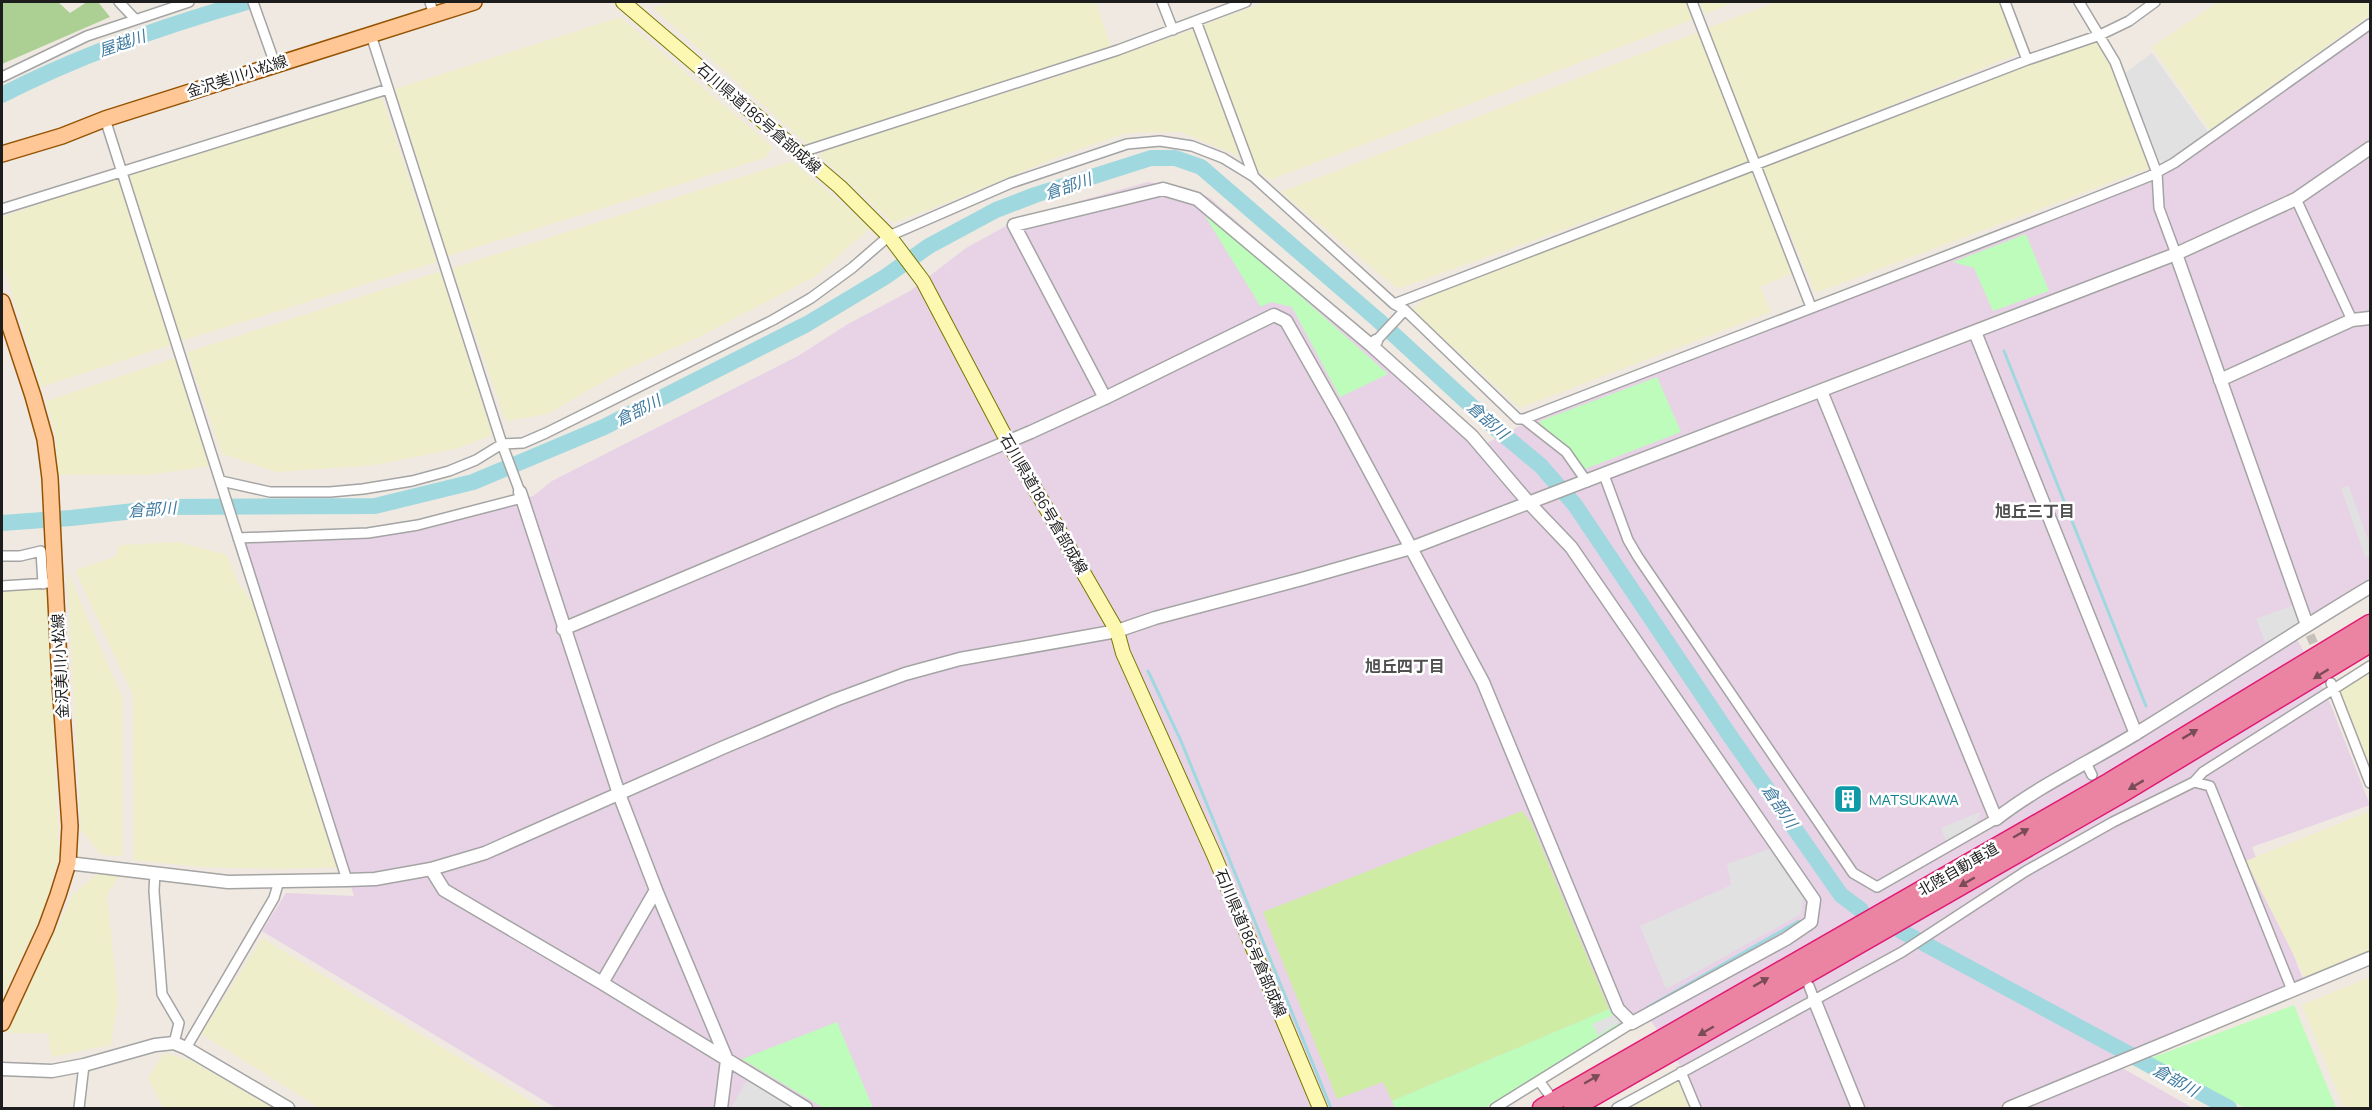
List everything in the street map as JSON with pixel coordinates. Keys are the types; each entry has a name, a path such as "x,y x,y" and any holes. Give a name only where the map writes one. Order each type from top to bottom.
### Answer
{"highway":[{"name":"北陸自動車道","path":"1545,1101 2100,787 2370,624"},
{"name":"北陸自動車道","path":"1573,1108 2116,796 2370,643"}],"main road":[{"name":"金沢美川小松線","path":"2,154 274,64 371,35 432,8 474,2"},
{"name":"石川県道186号倉部成線","path":"624,2 840,187 891,238 922,281 1008,441 1116,631 1123,653 1214,855 1320,1108"},
{"name":"金沢美川小松線","path":"2,302 45,439 54,540 50,583 70,826 68,863 46,928 2,1023"}],"street":[{"path":"119,2 135,19"},
{"path":"2,77 87,36 189,2"},
{"path":"1162,2 1173,30"},
{"path":"799,153 1118,51 1246,2"},
{"path":"1692,2 1811,307"},
{"path":"2005,2 2027,60"},
{"path":"2079,2 2115,62 2157,172 2158,208 2308,630"},
{"path":"1394,304 2027,60 2100,35 2129,21 2153,2"},
{"path":"254,5 274,64"},
{"path":"1196,21 1254,177"},
{"path":"1524,419 1982,243 2157,172 2318,63 2370,24"},
{"path":"371,35 503,448 521,495 563,629 619,794 656,891 727,1060 721,1108"},
{"path":"2,209 388,89"},
{"path":"105,119 347,880"},
{"path":"222,482 270,492 330,492 412,481 449,471 546,433 773,320 828,286 891,238 1011,183 1127,144 1160,141 1192,146 1224,158 1254,177 1518,418 1524,419 1566,452 1582,483"},
{"path":"68,863 228,882 347,880 375,879 431,868 485,853 835,700 905,674 960,659 1116,631 1155,618 1411,548 2176,254 2296,199 2370,148"},
{"path":"1105,398 1014,225 1163,189 1197,199 1374,344 1472,436 1529,503 1571,547 1814,900 1811,922 1786,939 1632,1023 1495,1108"},
{"path":"2296,199 2352,320"},
{"path":"1374,344 1402,313"},
{"path":"563,629 1008,441 1105,398 1274,315 1286,321 1484,682 1618,1009 1632,1023"},
{"path":"2220,380 2352,320 2370,318"},
{"path":"1975,332 2136,734"},
{"path":"1821,391 1996,819"},
{"path":"1604,475 1628,540 1638,557 1853,873 1877,887 1996,819 2026,795 2136,734 2308,630 2370,588"},
{"path":"238,538 368,533 418,525 521,495"},
{"path":"2,556 20,556 41,551 50,583 2,586"},
{"path":"1617,1108 1902,952 2026,872 2113,822 2194,782 2203,772 2332,686 2370,666"},
{"path":"2332,686 2370,783"},
{"path":"2086,763 2092,775"},
{"path":"2194,782 2210,786 2292,990"},
{"path":"2107,810 2113,822"},
{"path":"431,868 444,890 602,983 806,1108"},
{"path":"155,873 154,891 162,994 179,1023 174,1043"},
{"path":"186,1048 274,898 279,881"},
{"path":"602,983 656,891"},
{"path":"2009,1108 2370,958"},
{"path":"1809,986 1858,1108"},
{"path":"2,1069 52,1071 84,1065 155,1045 174,1043 288,1108"},
{"path":"79,1108 84,1065"},
{"path":"1681,1072 1696,1108"},
{"path":"1539,1081 1545,1101"}],"shaded area":[{"path":"2370,31 2370,582 2304,619 2294,633 2328,698 2370,805 2252,847 2304,982 2108,1060 2193,1108 1700,1108 1687,1076 1644,1010 1480,1108 556,1108 262,931 286,893 354,896 244,543 334,540 434,527 533,496 552,481 798,356 848,324 910,291 966,248 1022,217 1148,182 1185,187 1210,198 1487,443 1539,416 2151,182 2169,172"},
{"path":"2152,53 2208,132 2165,162 2159,160 2125,73"},
{"path":"2349,486 2370,546 2370,555 2365,557 2341,488"},
{"path":"2299,603 2304,621 2268,649 2256,619"},
{"path":"1980,812 1978,820 1972,826 1946,841 1941,828"},
{"path":"1769,849 1803,898 1801,914 1666,989 1640,926 1731,885 1727,864"},
{"path":"1618,1013 1621,1021 1598,1036 1592,1024"},
{"path":"747,1080 794,1108 731,1108"}],"green space":[{"path":"2,2 58,2 70,13 87,2 98,2 110,17 2,64"},
{"path":"672,2 1096,2 1111,47 807,144 653,8"},
{"path":"1266,2 1687,2 1694,19 1270,180 1255,168 1201,26"},
{"path":"1700,2 1734,2 1705,14"},
{"path":"1776,2 2000,2 2020,53 1758,159 1708,28"},
{"path":"2218,2 2370,2 2370,15 2210,130 2152,47"},
{"path":"620,17 773,147 765,158 448,256 395,89"},
{"path":"1195,29 1242,157 1180,132 1127,133 1060,156 893,223 820,156 825,149 1069,73"},
{"path":"1698,32 1749,163 1398,289 1281,192"},
{"path":"2089,39 2104,46 2149,168 1816,293 1762,168"},
{"path":"381,95 437,262 181,341 129,174"},
{"path":"792,161 870,228 816,276 701,336 624,370 547,414 506,421 452,268"},
{"path":"1751,171 1793,273 1760,287 1771,312 1520,408 1413,310 1427,297"},
{"path":"118,177 171,345 41,387 2,262 2,217"},
{"path":"1199,206 1388,374 1340,397 1292,307 1271,302 1261,307"},
{"path":"2026,234 2049,291 1993,311 1974,268 1953,262"},
{"path":"441,271 492,435 459,448 375,465 277,472 222,454 187,352"},
{"path":"175,358 211,466 148,475 58,475 56,437 46,401"},
{"path":"1657,377 1681,432 1585,469 1571,449 1540,424 1540,421"},
{"path":"179,542 227,555 238,583 253,603 337,867 276,869 203,867 134,860 133,695 75,570 115,557 120,545"},
{"path":"67,571 122,697 122,856 101,855 81,830"},
{"path":"47,588 59,855 44,909 2,998 2,591"},
{"path":"2370,672 2370,766 2340,691"},
{"path":"1522,811 1531,822 1609,1009 1392,1101 1383,1082 1337,1099 1263,912"},
{"path":"2370,811 2370,951 2306,979 2246,861"},
{"path":"97,874 120,875 107,895 118,1000 111,1045 52,1057 48,1033 7,1033 73,894"},
{"path":"262,938 542,1108 320,1108 201,1034"},
{"path":"2370,977 2370,1108 2344,1108 2302,1005"},
{"path":"2294,1005 2336,1108 2245,1108 2151,1058"},
{"path":"1609,1009 1620,1028 1484,1108 1395,1108 1392,1101"},
{"path":"837,1022 873,1108 824,1108 742,1059"},
{"path":"164,1053 190,1060 273,1108 163,1108 148,1078"},
{"path":"1679,1080 1690,1108 1630,1108"}],"waterway":[{"name":"屋越川","path":"2,95 122,42 247,2"},
{"name":"倉部川","path":"2,523 170,507 375,506 473,482 604,427 807,324 885,277 929,246 996,210 1035,195 1151,158 1175,158 1201,167 1378,320 1492,425 1541,466 1575,505 1728,733 1841,895 1861,910"},
{"path":"2004,351 2146,706"},
{"path":"1148,671 1181,741 1331,1108"},
{"path":"1648,1007 1799,921"},
{"name":"倉部川","path":"1901,931 2229,1108"}],"tunnel":[{"path":"2310,635 2320,658"}],"place":[{"name":"MATSUKAWA","path":"1848,799"}],"district":[{"name":"旭丘三丁目","path":"2035,511"},
{"name":"旭丘四丁目","path":"1405,666"}]}
